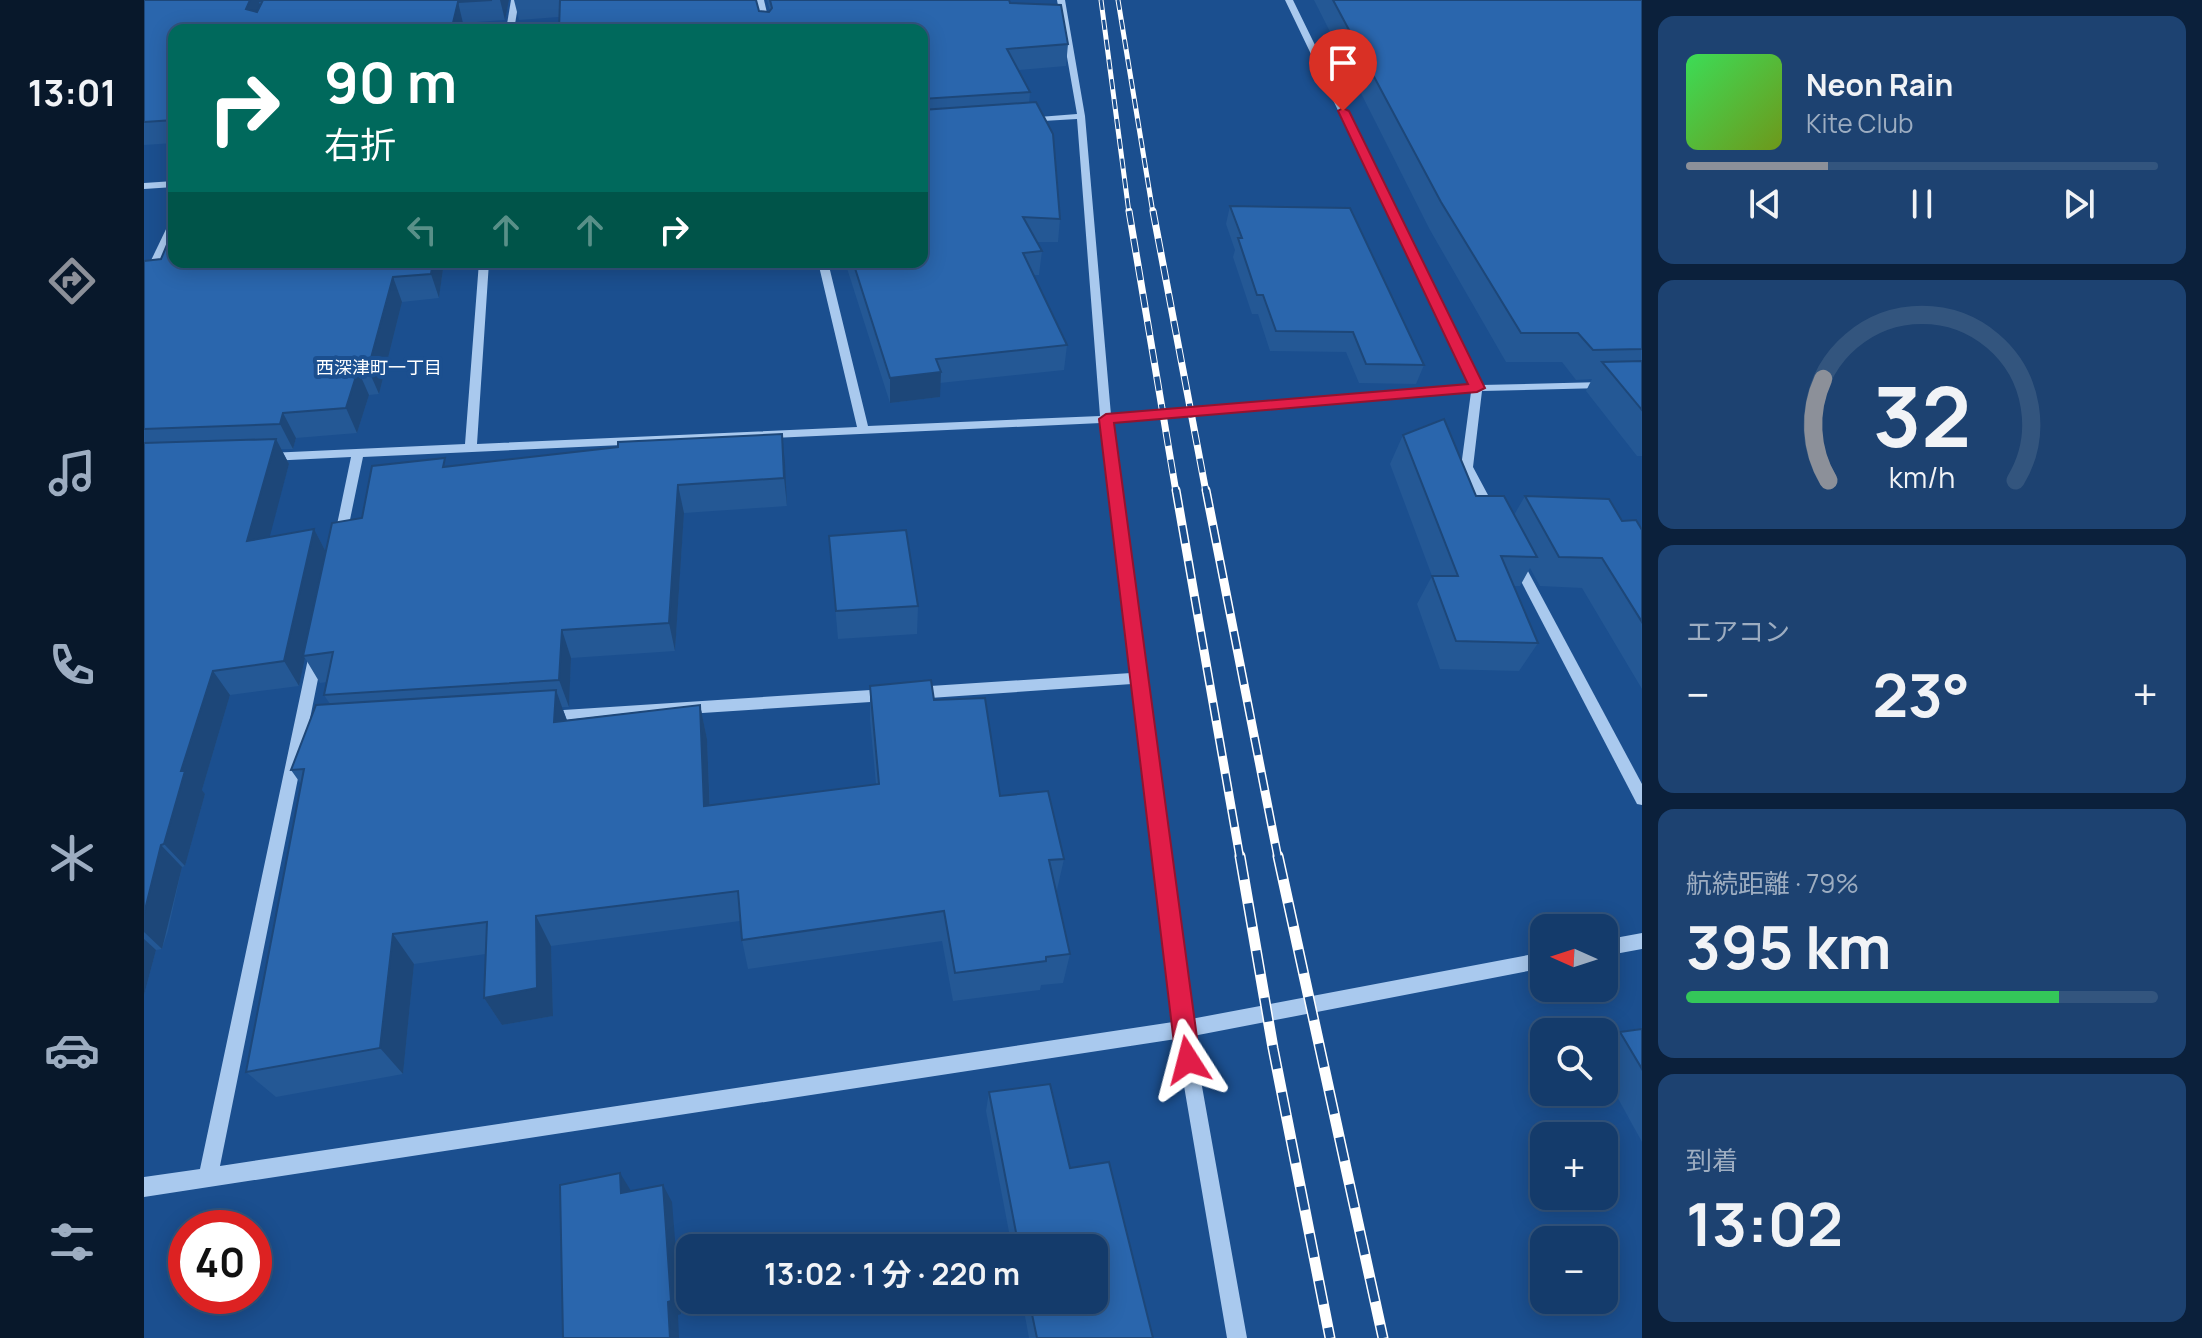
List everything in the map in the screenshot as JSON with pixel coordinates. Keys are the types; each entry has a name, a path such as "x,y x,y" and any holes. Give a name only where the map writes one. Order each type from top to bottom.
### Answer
{"street":[{"path":"511,24 515,0"},
{"path":"760,0 766,24"},
{"path":"1061,0 1081,116 1106,419 1183,1029 1237,1338"},
{"path":"1289,0 1477,388 1467,467 1496,522"},
{"path":"1017,120 1081,116"},
{"path":"144,186 168,184"},
{"path":"144,285 168,235"},
{"path":"471,447 484,268"},
{"path":"824,268 863,428"},
{"path":"251,458 1106,419 1477,388 1642,384"},
{"path":"335,563 357,455"},
{"path":"1511,550 1642,799"},
{"path":"208,1178 308,733 319,641"},
{"path":"538,718 1139,678"},
{"path":"1618,945 1642,941"},
{"path":"144,1187 1183,1029 1530,963"}],"building":[{"path":"144,0 250,0 246,9 257,12 263,0 492,0 458,2 453,24 168,24 168,120 144,122"},
{"path":"560,0 756,0 759,11 769,12 772,8 770,0 1009,0 1010,3 1061,5 1068,44 1007,49 1030,92 928,99 928,24 559,24"},
{"path":"1333,0 1642,0 1642,349 1593,350 1578,333 1521,333 1441,202"},
{"path":"1036,102 1053,134 1060,219 1023,217 1042,251 1023,253 1067,345 936,359 941,372 890,378 855,268 928,268 928,110"},
{"path":"1230,206 1350,208 1424,365 1366,364 1353,332 1276,331 1263,295 1257,295"},
{"path":"168,242 168,268 432,268 431,274 393,277 368,369 358,370 346,408 283,413 280,424 144,429 144,261 161,259"},
{"path":"1642,361 1642,410 1602,362"},
{"path":"1444,419 1476,496 1504,496 1537,557 1501,556 1538,643 1456,641 1432,576 1458,576 1403,435"},
{"path":"782,434 784,478 678,485 669,623 562,630 559,680 324,695 333,652 303,656 332,523 362,518 372,466 445,458 443,467 618,447 618,442"},
{"path":"276,439 247,541 314,529 284,661 213,671 181,771 185,771 164,844 161,845 144,914 144,443"},
{"path":"1525,496 1609,499 1622,521 1636,520 1642,530 1642,622 1602,558 1559,557"},
{"path":"906,530 918,606 836,611 829,536"},
{"path":"931,680 934,700 985,698 1000,796 1048,791 1064,859 1049,860 1070,954 1046,957 1046,961 955,973 944,911 742,940 738,891 536,916 537,988 484,998 487,922 393,934 380,1048 246,1072 304,769 291,770 316,705 556,690 554,722 700,705 704,806 879,784 870,686"},
{"path":"1642,1029 1642,1069 1620,1032"},
{"path":"1050,1084 1070,1168 1109,1162 1153,1338 1037,1338 1032,1314 1108,1314 1108,1234 1016,1234 989,1092"},
{"path":"620,1173 621,1193 663,1185 671,1301 668,1302 670,1338 563,1338 560,1185"}],"railway":[{"path":"1101,0 1129,213"},
{"path":"1118,0 1153,213"},
{"path":"1129,211 1176,492"},
{"path":"1153,211 1206,492"},
{"path":"1176,490 1240,858"},
{"path":"1206,490 1278,858"},
{"path":"1240,856 1273,1048 1330,1338"},
{"path":"1278,856 1383,1338"}],"district":[{"name":"西深津町一丁目","path":"379,367"}],"route":[{"path":"1188,1060 1106,419 1477,388 1343,111"}]}
